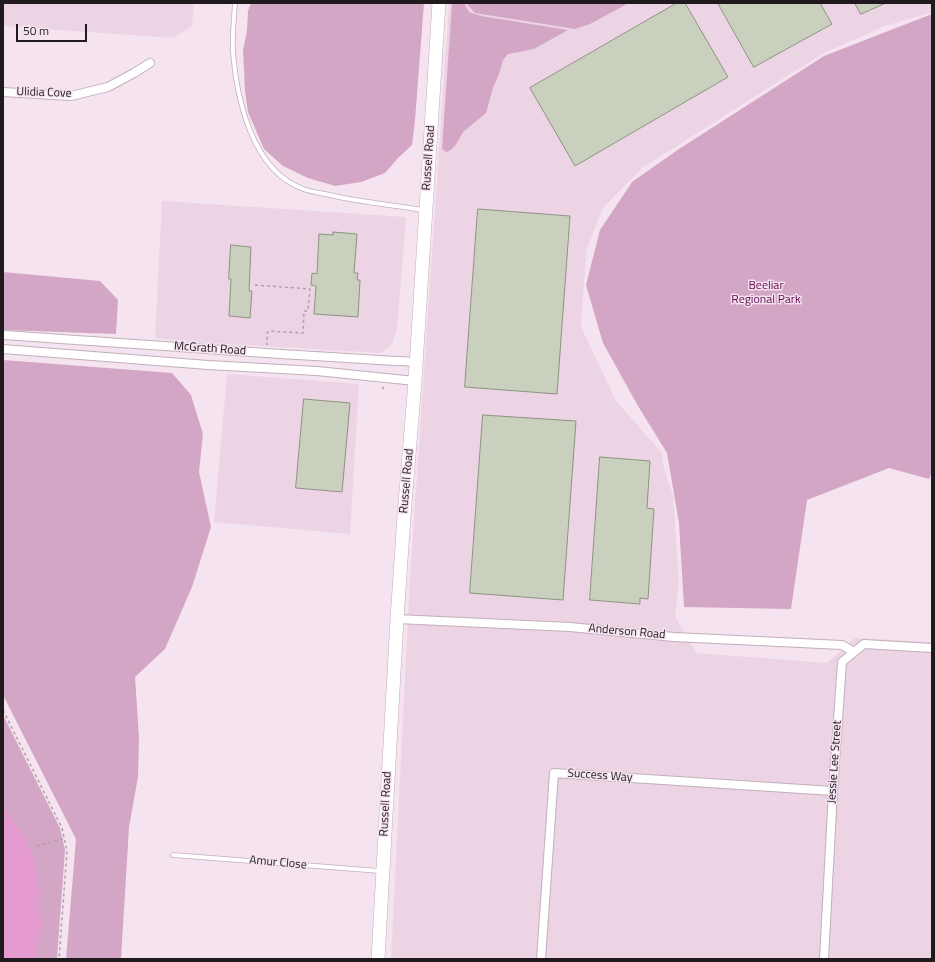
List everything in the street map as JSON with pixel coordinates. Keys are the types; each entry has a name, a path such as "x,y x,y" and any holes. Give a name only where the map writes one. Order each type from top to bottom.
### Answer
{"main road":[{"name":"Russell Road","path":"378,959 397,619 415,381 439,3"}],"street":[{"name":"Ulidia Cove","path":"3,92 71,96 108,87 150,63"},
{"name":"McGrath Road","path":"3,335 209,348 318,357 416,362"},
{"name":"McGrath Road","path":"3,349 208,365 317,371 415,381"},
{"name":"Anderson Road","path":"397,619 570,627 674,637 842,645 854,652"},
{"name":"Jessie Lee Street","path":"824,959 832,791 842,662 864,644 932,648"},
{"name":"Success Way","path":"541,959 554,773 832,791"}],"lane":[{"path":"234,3 233,50 237,81 244,115 258,148 284,179 303,189 350,200 425,211"},
{"name":"Amur Close","path":"173,855 382,872"}],"path":[{"path":"255,285 310,289 308,311 304,311 303,333 269,331 267,333 266,342 269,347"},
{"path":"3,710 62,828 65,838 66,851 59,959"},
{"path":"38,846 65,838"}],"shaded area":[{"path":"3,3 194,3 192,26 173,38 3,26"},
{"path":"449,3 932,3 932,12 885,26 822,54 642,168 603,208 586,251 581,327 616,401 662,453 664,469 673,495 679,582 675,616 696,653 827,663 855,638 932,642 932,959 391,959 410,579"},
{"path":"162,201 406,217 397,328 392,344 381,353 210,343 155,338"},
{"path":"227,374 359,384 350,534 214,522"},
{"path":"3,807 25,839 35,860 39,890 38,906 42,926 37,945 36,959 3,959"}],"green space":[{"path":"251,3 424,3 412,145 385,173 361,182 335,186 308,178 283,166 264,149 248,112 245,91 243,50 247,31 248,11"},
{"path":"452,3 464,3 469,12 481,16 568,30 534,49 508,54 503,60 486,113 463,132 457,143 447,152 442,149"},
{"path":"466,3 629,3 590,24 575,29 475,13"},
{"name":"Beeliar Regional Park","path":"932,14 932,472 929,479 889,468 807,500 791,609 684,607 679,523 667,453 638,406 603,343 586,285 600,230 632,182 679,149 824,56"},
{"path":"3,272 100,281 118,300 116,334 3,330"},
{"path":"3,360 172,373 191,395 203,434 199,472 211,527 192,587 165,649 135,677 139,737 138,777 129,827 121,959 66,959 76,839 3,695"},
{"path":"3,715 60,828 65,850 57,959 3,959"}],"building":[{"path":"677,3 685,3 728,77 575,166 530,88"},
{"path":"718,3 820,3 832,24 754,67"},
{"path":"855,3 886,3 861,14"},
{"path":"478,209 570,216 557,394 465,387"},
{"path":"333,232 357,234 354,273 358,273 357,280 360,280 358,317 314,314 316,286 311,285 312,273 317,274 319,234 333,235"},
{"path":"231,245 251,247 249,291 252,291 250,318 229,316"},
{"path":"304,399 350,403 342,492 296,488"},
{"path":"483,415 576,421 563,600 470,593"},
{"path":"600,457 650,461 647,508 654,509 648,599 640,598 640,604 590,600"}]}
